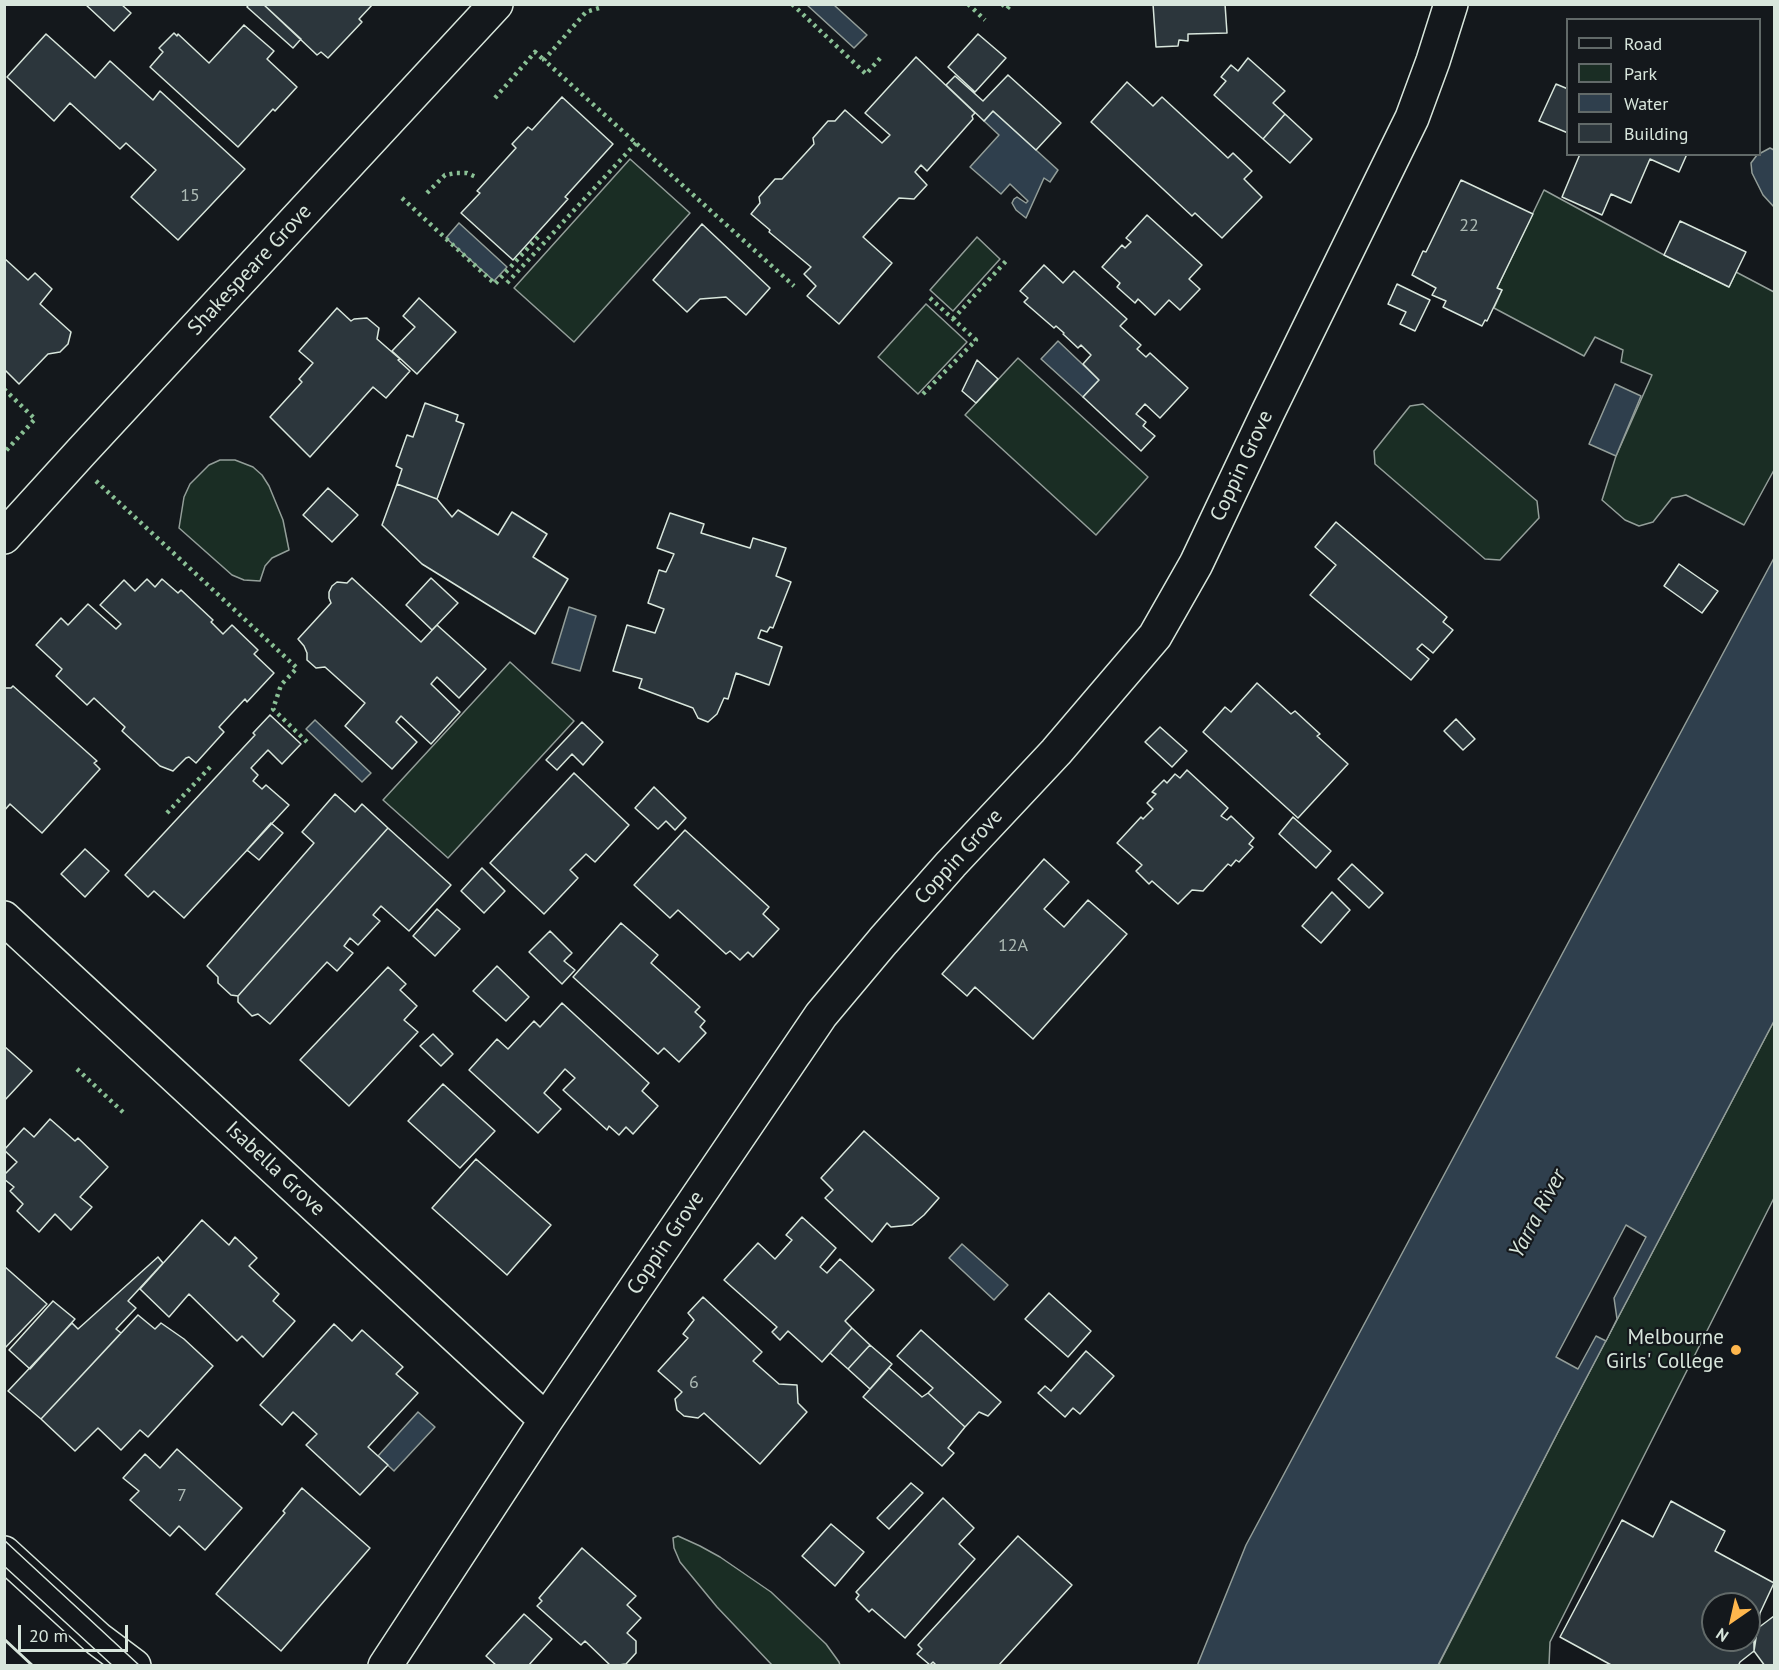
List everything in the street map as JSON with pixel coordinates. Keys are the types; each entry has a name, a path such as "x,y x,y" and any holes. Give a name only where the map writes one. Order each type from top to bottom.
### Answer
{"street":[{"name":"Shakespeare Grove","path":"4,537 496,4"},
{"name":"Coppin Grove","path":"385,1665 546,1420 821,1015 951,864 1056,752 1155,636 1196,564 1288,369 1412,118 1451,4"},
{"name":"Isabella Grove","path":"4,918 546,1420"},
{"path":"4,1553 98,1639 134,1665"},
{"path":"98,1639 118,1665"}],"green space":[{"path":"630,159 690,213 574,342 514,288"},
{"path":"1544,190 1664,255 1729,287 1736,272 1774,292 1774,470 1744,525 1686,495 1672,498 1653,522 1639,526 1625,520 1602,500 1616,456 1652,375 1621,362 1623,350 1595,337 1584,356 1494,308 1502,290 1497,288"},
{"path":"977,237 1000,259 953,311 930,290"},
{"path":"926,304 967,342 918,394 878,357"},
{"path":"1018,358 1148,477 1096,535 965,415"},
{"path":"1423,404 1537,501 1539,518 1500,560 1485,559 1375,464 1374,451 1410,406"},
{"path":"220,460 235,460 253,467 262,475 283,520 289,550 272,558 265,566 260,581 244,580 232,575 179,528 184,497 190,484 209,465"},
{"path":"510,662 574,721 448,858 383,800"},
{"path":"1774,1021 1774,1198 1550,1642 1549,1665 1438,1666 1560,1428"},
{"path":"678,1536 720,1557 771,1592 826,1644 840,1665 772,1665 717,1607 680,1562 674,1548 673,1538"}],"water":[{"path":"807,5 834,5 867,35 854,48"},
{"path":"993,111 1058,170 1050,182 1044,178 1026,218 1016,210 1012,203 1017,197 1026,203 1028,201 1010,184 1001,194 970,167 999,135 984,121"},
{"path":"1770,148 1774,150 1774,207 1763,195 1752,173 1751,163 1756,156 1761,156 1761,153"},
{"path":"459,223 507,267 494,281 446,238"},
{"path":"1058,341 1099,380 1083,397 1041,359"},
{"path":"1615,384 1641,396 1616,456 1589,444"},
{"name":"Yarra River","path":"1774,558 1774,1021 1438,1665 1197,1666 1246,1545"},
{"path":"569,607 596,616 580,671 552,663"},
{"path":"315,720 371,773 362,782 306,729"},
{"path":"962,1244 1008,1285 994,1300 949,1258"},
{"path":"418,1412 435,1427 394,1471 378,1456"}],"pier":[{"path":"1626,1225 1646,1237 1614,1298 1617,1319 1606,1341 1596,1336 1578,1369 1556,1357"}],"building":[{"path":"85,4 121,4 131,13 114,31"},
{"path":"249,4 263,4 301,39 293,48 247,7"},
{"path":"263,4 373,4 359,19 362,22 328,58 321,52 317,55"},
{"path":"1153,4 1225,4 1227,33 1188,34 1188,41 1179,40 1178,46 1156,47"},
{"path":"244,25 274,51 267,59 297,87 238,147 150,67 163,52 159,48 174,33 177,36 178,34 209,63"},
{"path":"46,34 95,78 110,61 153,100 160,91 245,169 178,240 131,197 156,170 126,143 120,149 70,103 54,121 7,77"},
{"path":"978,34 1006,58 975,92 948,67"},
{"path":"916,57 975,113 972,116 973,119 927,171 921,165 915,172 927,185 914,199 899,198 863,237 892,263 839,324 807,296 816,286 804,274 811,267 751,214 760,203 759,197 775,179 782,179 814,144 813,138 828,121 835,121 845,110 882,143 890,135 865,113"},
{"path":"1248,58 1285,91 1273,103 1285,114 1263,139 1214,95 1226,81 1221,77 1231,65 1238,71"},
{"path":"1008,75 1061,123 1036,150 993,111 984,121 946,85 955,76 983,101"},
{"path":"1127,82 1153,106 1162,97 1228,158 1233,153 1252,171 1244,179 1262,197 1222,238 1195,213 1192,216 1091,122"},
{"path":"1556,84 1566,88 1566,132 1539,121"},
{"path":"562,97 613,144 565,197 568,199 513,260 461,213 480,193 477,191 516,148 512,144 528,127 532,130"},
{"path":"1285,114 1312,139 1290,163 1263,139"},
{"path":"1579,156 1686,156 1679,172 1650,159 1631,203 1611,194 1602,215 1562,197"},
{"path":"1461,180 1533,214 1497,288 1502,290 1487,321 1485,320 1482,326 1443,307 1446,301 1432,295 1436,288 1412,275 1423,251 1426,252"},
{"path":"1147,215 1202,265 1189,279 1200,289 1180,310 1169,300 1155,315 1138,299 1135,303 1117,287 1120,283 1102,267 1122,245 1125,248 1131,242 1126,238"},
{"path":"1680,221 1746,252 1729,287 1664,255"},
{"path":"702,224 770,288 746,315 726,297 700,299 687,312 653,280"},
{"path":"4,258 28,280 35,273 52,289 40,304 71,332 68,344 60,352 48,354 19,384 4,369"},
{"path":"1044,265 1063,283 1074,271 1127,319 1120,326 1141,345 1137,349 1146,357 1150,353 1188,388 1160,418 1145,404 1136,414 1146,422 1143,426 1155,436 1141,451 1083,397 1099,380 1083,364 1091,355 1081,345 1078,348 1056,326 1054,328 1024,302 1028,298 1020,291"},
{"path":"1397,284 1430,300 1415,331 1400,324 1406,312 1388,304"},
{"path":"419,298 456,332 417,374 392,351 415,327 403,316"},
{"path":"337,308 351,321 367,318 379,328 377,339 410,371 386,398 373,387 310,457 270,417 302,382 299,379 313,363 299,351"},
{"path":"977,360 998,379 976,403 962,391"},
{"path":"425,403 458,415 456,421 464,424 437,499 397,484 402,469 396,466 407,435 413,437"},
{"path":"397,484 437,499 452,517 458,510 498,535 512,512 547,534 533,557 568,579 535,634 422,564 382,525"},
{"path":"328,488 358,515 332,542 303,515"},
{"path":"670,513 704,524 701,533 750,548 753,538 786,548 776,576 791,582 773,628 770,627 767,632 761,630 758,638 782,647 769,685 736,673 728,699 724,698 717,714 708,722 698,718 693,708 639,688 642,679 613,671 627,625 655,633 664,609 648,603 659,570 666,572 674,554 657,548"},
{"path":"1336,522 1447,617 1443,622 1453,630 1433,653 1422,644 1417,649 1429,659 1411,680 1310,595 1336,565 1315,547"},
{"path":"1679,564 1718,591 1702,613 1664,586"},
{"path":"352,578 421,642 437,625 486,669 459,698 437,677 431,684 460,712 431,744 401,716 396,722 417,742 392,769 345,726 365,703 325,667 316,668 307,660 304,646 298,639 331,603 329,592 332,586 337,582 347,583"},
{"path":"431,578 458,603 432,630 406,605"},
{"path":"147,579 155,587 162,579 178,593 181,590 213,620 211,622 223,634 232,625 258,650 254,654 274,673 219,727 224,732 196,763 189,757 186,758 173,771 160,766 122,731 125,727 94,698 87,705 56,676 62,669 36,645 61,618 68,625 88,604 116,629 121,624 100,605 124,580 135,591"},
{"path":"1257,683 1291,714 1295,711 1320,734 1317,736 1348,764 1298,818 1203,732 1225,707 1231,712"},
{"path":"13,686 97,761 94,763 100,769 42,833 10,804 4,811 4,688"},
{"path":"270,715 301,744 282,764 268,750 251,768 258,775 253,781 262,789 266,785 289,805 184,918 154,891 148,897 125,875 255,735 253,733"},
{"path":"1456,719 1475,739 1463,750 1444,731"},
{"path":"582,722 603,742 583,765 572,754 557,770 546,760"},
{"path":"1160,727 1187,751 1172,767 1145,742"},
{"path":"1187,770 1228,808 1221,816 1227,820 1231,816 1254,838 1249,844 1253,847 1239,862 1236,860 1231,866 1228,864 1203,891 1192,890 1178,904 1152,881 1149,884 1136,871 1142,865 1117,843 1141,817 1143,819 1153,809 1147,803 1156,794 1152,792 1164,780 1167,783 1175,774 1180,778"},
{"path":"574,773 629,825 595,862 586,854 570,870 578,878 544,914 490,863"},
{"path":"654,787 686,818 675,830 666,821 658,829 635,808"},
{"path":"335,794 355,812 362,804 388,828 238,996 231,995 218,983 218,977 207,966 314,843 302,832"},
{"path":"1293,817 1331,851 1316,868 1279,834"},
{"path":"271,823 283,833 259,860 247,850"},
{"path":"388,828 451,885 409,931 381,906 373,915 380,921 358,945 350,938 344,946 353,953 337,971 327,962 270,1024 258,1014 252,1016 238,1002 238,996"},
{"path":"685,830 769,907 763,914 779,929 753,957 748,952 740,960 730,951 726,954 678,910 670,918 634,885"},
{"path":"85,849 109,871 85,897 61,874"},
{"path":"1044,859 1069,882 1044,909 1064,927 1088,900 1127,934 1033,1039 975,987 967,996 942,974"},
{"path":"1352,864 1383,893 1369,908 1338,879"},
{"path":"482,868 505,891 484,913 461,891"},
{"path":"1332,892 1350,910 1321,943 1302,926"},
{"path":"437,909 460,929 435,956 413,936"},
{"path":"621,923 658,955 651,963 700,1007 695,1012 705,1021 700,1027 706,1033 679,1062 664,1048 658,1054 573,977"},
{"path":"550,931 572,953 564,961 575,970 562,984 529,952"},
{"path":"497,966 529,997 506,1021 473,991"},
{"path":"388,967 406,984 400,990 417,1006 404,1020 418,1032 349,1106 300,1060"},
{"path":"562,1003 649,1083 642,1091 658,1106 633,1134 626,1127 619,1135 609,1126 607,1130 563,1090 575,1078 565,1069 544,1093 561,1109 538,1133 469,1070 497,1039 508,1049 534,1021 540,1027"},
{"path":"433,1034 453,1054 441,1066 420,1046"},
{"path":"4,1046 32,1071 4,1101"},
{"path":"443,1084 495,1131 460,1168 408,1121"},
{"path":"50,1119 75,1141 78,1138 108,1167 80,1197 92,1207 71,1230 55,1214 39,1232 17,1211 23,1204 10,1191 14,1187 4,1179 4,1175 17,1162 4,1150 24,1128 34,1137"},
{"path":"864,1131 939,1198 912,1225 891,1227 887,1223 872,1242 825,1198 833,1190 821,1178"},
{"path":"476,1159 551,1225 507,1275 432,1208"},
{"path":"802,1217 836,1248 820,1267 827,1273 840,1259 874,1290 845,1321 852,1328 822,1362 788,1331 780,1340 772,1332 777,1327 724,1280 758,1243 775,1259 792,1240 786,1235"},
{"path":"202,1220 229,1245 235,1237 257,1258 249,1266 279,1294 273,1301 295,1321 263,1357 242,1336 237,1341 189,1294 169,1317 140,1289"},
{"path":"158,1257 163,1263 128,1301 136,1308 116,1329 121,1333 41,1419 8,1391 72,1323 78,1329"},
{"path":"4,1266 47,1304 4,1349"},
{"path":"1049,1293 1091,1331 1068,1357 1025,1319"},
{"path":"703,1297 762,1352 753,1361 779,1384 797,1385 798,1403 807,1412 760,1464 704,1413 698,1418 684,1416 677,1410 675,1399 682,1392 658,1371 688,1338 683,1334 694,1320 688,1313"},
{"path":"53,1301 75,1319 30,1369 9,1350"},
{"path":"138,1315 155,1329 161,1323 184,1339 213,1366 148,1437 140,1430 121,1450 98,1428 75,1451 41,1419"},
{"path":"334,1324 352,1341 362,1330 403,1367 396,1374 418,1393 368,1447 388,1465 360,1495 306,1445 317,1434 293,1412 282,1425 260,1405"},
{"path":"852,1328 870,1345 848,1369 830,1353"},
{"path":"921,1330 1001,1402 988,1416 979,1412 965,1427 928,1393 933,1388 897,1356"},
{"path":"870,1345 892,1364 870,1389 848,1369"},
{"path":"1086,1351 1114,1376 1080,1414 1073,1408 1065,1417 1038,1393 1045,1386 1051,1391"},
{"path":"889,1368 922,1397 928,1393 965,1427 948,1448 954,1453 942,1466 863,1397"},
{"path":"177,1449 242,1508 205,1550 179,1526 170,1536 130,1500 139,1491 123,1478 145,1454 160,1468"},
{"path":"911,1483 923,1493 889,1529 877,1518"},
{"path":"302,1488 370,1548 281,1651 216,1594 285,1513 283,1511"},
{"path":"943,1498 974,1528 959,1544 975,1559 905,1638 872,1609 869,1612 856,1599 859,1595 856,1592"},
{"path":"1671,1501 1725,1531 1715,1551 1774,1583 1761,1611 1761,1592 1701,1592 1701,1652 1753,1652 1738,1666 1613,1666 1560,1637 1622,1520 1653,1537"},
{"path":"831,1524 864,1552 835,1586 802,1556"},
{"path":"1018,1536 1072,1585 998,1666 937,1666 933,1662 930,1665 917,1654 922,1649 918,1645"},
{"path":"582,1548 636,1596 627,1605 641,1618 627,1633 636,1641 636,1653 626,1664 611,1666 585,1641 581,1645 537,1606 542,1601 539,1598"},
{"path":"524,1614 552,1639 528,1666 497,1666 486,1656"},
{"path":"1774,1616 1774,1666 1765,1666 1755,1652 1761,1652 1761,1626"}],"tram line":[{"path":"4,1540 140,1666"},
{"path":"4,1566 113,1666"}],"hedge":[{"path":"792,4 866,74 883,55"},
{"path":"968,4 985,20"},
{"path":"1002,4 1007,9 1011,4"},
{"path":"599,8 586,12 544,60 794,286"},
{"path":"495,98 535,52 544,60"},
{"path":"507,283 636,143"},
{"path":"427,193 445,175 467,173 476,177"},
{"path":"402,198 495,284 538,237"},
{"path":"953,319 1006,261"},
{"path":"923,394 976,340 930,298"},
{"path":"4,389 35,419 4,453"},
{"path":"96,481 297,668 281,685 273,709 308,743"},
{"path":"167,813 212,765"},
{"path":"77,1069 125,1114"}],"wall":[{"path":"4,1639 33,1666"}],"place":[{"name":"Melbourne Girls' College","path":"1736,1350"}]}
